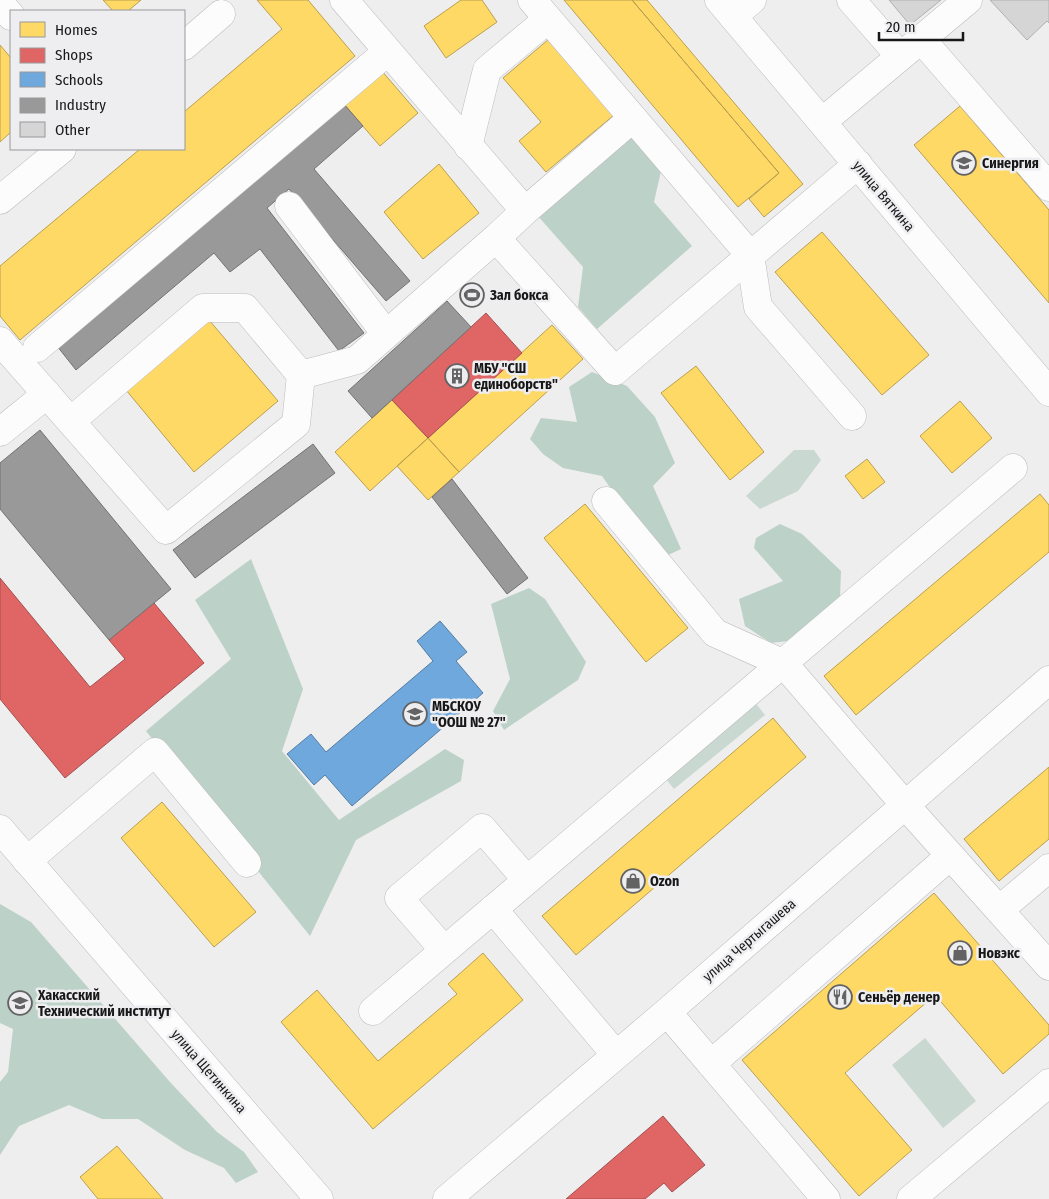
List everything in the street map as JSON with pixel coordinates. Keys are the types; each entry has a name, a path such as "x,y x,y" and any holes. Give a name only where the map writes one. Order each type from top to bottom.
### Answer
{"street":[{"path":"344,0 525,211"},
{"path":"851,0 900,56"},
{"path":"822,122 968,0"},
{"path":"0,3 10,15"},
{"name":"улица Вяткина","path":"735,5 822,122 1049,392"},
{"path":"468,146 487,70 540,10 750,255 758,307 852,416"},
{"path":"185,45 221,14"},
{"path":"921,39 1049,187"},
{"path":"38,348 387,52"},
{"path":"300,375 357,360 633,118"},
{"path":"0,200 61,150"},
{"path":"496,238 616,370 858,164"},
{"path":"289,206 386,334"},
{"path":"0,341 166,530 296,424 300,375 245,308 204,308 70,420"},
{"path":"0,432 47,394"},
{"path":"373,1011 1013,468"},
{"path":"606,502 715,633 784,664 904,805 1049,966"},
{"name":"улица Чертыгашева","path":"447,1199 667,1012 1049,680"},
{"path":"27,860 155,752 247,862"},
{"path":"444,950 399,898 482,828 527,880"},
{"name":"улица Щетинкина","path":"0,829 319,1199"},
{"path":"711,1064 950,856"},
{"path":"1000,910 1049,868"},
{"path":"494,909 616,1055"},
{"path":"667,1012 826,1199"},
{"path":"911,1199 1049,1083"}],"shaded area":[{"path":"794,450 814,450 821,460 798,491 760,509 746,496"},
{"path":"753,700 765,715 674,789 662,774"},
{"path":"925,1038 976,1101 943,1128 892,1065"}],"green space":[{"path":"630,134 661,171 654,202 692,246 597,329 578,307 583,267 537,215"},
{"path":"592,372 627,386 655,417 675,463 653,486 681,549 666,556 630,516 602,476 563,468 543,454 530,439 541,418 577,422 569,387"},
{"path":"780,524 802,534 841,571 840,597 797,640 771,643 745,626 739,599 783,581 754,548 756,538"},
{"path":"251,559 303,689 282,751 339,820 445,749 464,760 461,781 356,840 310,936 146,731 231,659 195,600"},
{"path":"529,588 545,599 586,662 578,680 504,730 493,711 510,679 491,604"},
{"path":"0,904 31,922 170,1082 217,1132 244,1152 258,1172 236,1183 224,1168 185,1150 138,1119 102,1119 69,1105 19,1126 0,1155 0,1082 8,1072 13,1029 0,1023"}],"building: Homes":[{"path":"103,0 141,0 129,10 112,10"},
{"path":"257,0 308,0 355,56 20,340 0,316 0,266 139,150 185,150 185,111 282,29"},
{"path":"461,0 482,0 497,22 446,58 424,26"},
{"path":"564,0 632,0 779,173 738,207"},
{"path":"632,0 647,0 803,184 764,217 749,199 779,173"},
{"path":"549,39 614,115 546,172 519,141 541,122 503,78"},
{"path":"0,45 10,57 10,133 0,142"},
{"path":"381,70 418,113 380,146 343,103"},
{"path":"960,106 1049,210 1049,303 914,145"},
{"path":"439,164 479,213 423,259 384,212"},
{"path":"822,232 929,355 882,395 775,272"},
{"path":"209,320 278,401 194,472 126,390"},
{"path":"552,325 583,359 459,472 428,438"},
{"path":"696,366 764,452 730,480 661,393"},
{"path":"392,400 428,438 370,491 335,452"},
{"path":"960,401 992,438 952,473 920,436"},
{"path":"428,438 459,472 428,500 397,466"},
{"path":"867,459 885,482 863,499 845,476"},
{"path":"1040,494 1049,505 1049,552 856,715 824,676"},
{"path":"585,504 688,628 646,662 544,538"},
{"path":"773,718 806,757 576,955 542,916"},
{"path":"1049,767 1049,839 999,881 964,839"},
{"path":"162,802 256,912 214,947 121,838"},
{"path":"934,893 1049,1025 1049,1034 1003,1074 935,995 845,1073 912,1150 859,1196 742,1060"},
{"path":"483,953 523,1000 373,1129 281,1022 317,990 378,1061 457,994 448,984"},
{"path":"117,1146 163,1199 98,1199 80,1177"}],"building: Shops":[{"name":"МБУ \"СШ единоборств\"","path":"486,313 522,353 428,438 392,400"},
{"path":"0,578 90,687 125,659 109,640 154,603 204,663 65,778 0,699"},
{"path":"663,1116 705,1165 672,1192 664,1183 645,1199 566,1199"}],"building: Schools":[{"name":"МБСКОУ \"ООШ № 27\"","path":"440,621 467,652 456,661 483,693 352,806 325,775 314,785 287,754 311,734 326,752 433,661 417,641"}],"building: Industry":[{"path":"343,103 363,126 314,169 410,281 386,301 289,189 267,208 364,333 339,351 260,249 230,272 214,253 76,370 57,346"},
{"path":"447,301 471,327 372,418 348,391"},
{"path":"40,430 171,589 109,640 0,509 0,463"},
{"path":"313,444 335,473 195,578 173,550"},
{"path":"452,479 528,578 507,594 432,497"}],"building: Other":[{"path":"889,0 941,0 910,25"},
{"path":"990,0 1049,0 1049,23 1047,21 1027,40"}],"place":[{"name":"Синергия","path":"964,163"},
{"name":"Зал бокса","path":"472,295"},
{"name":"МБУ \"СШ единоборств\"","path":"457,376"},
{"name":"МБСКОУ \"ООШ № 27\"","path":"415,714"},
{"name":"Ozon","path":"633,881"},
{"name":"Новэкс","path":"960,953"},
{"name":"Сеньёр денер","path":"840,997"},
{"name":"Хакасский Технический институт","path":"20,1003"}]}
